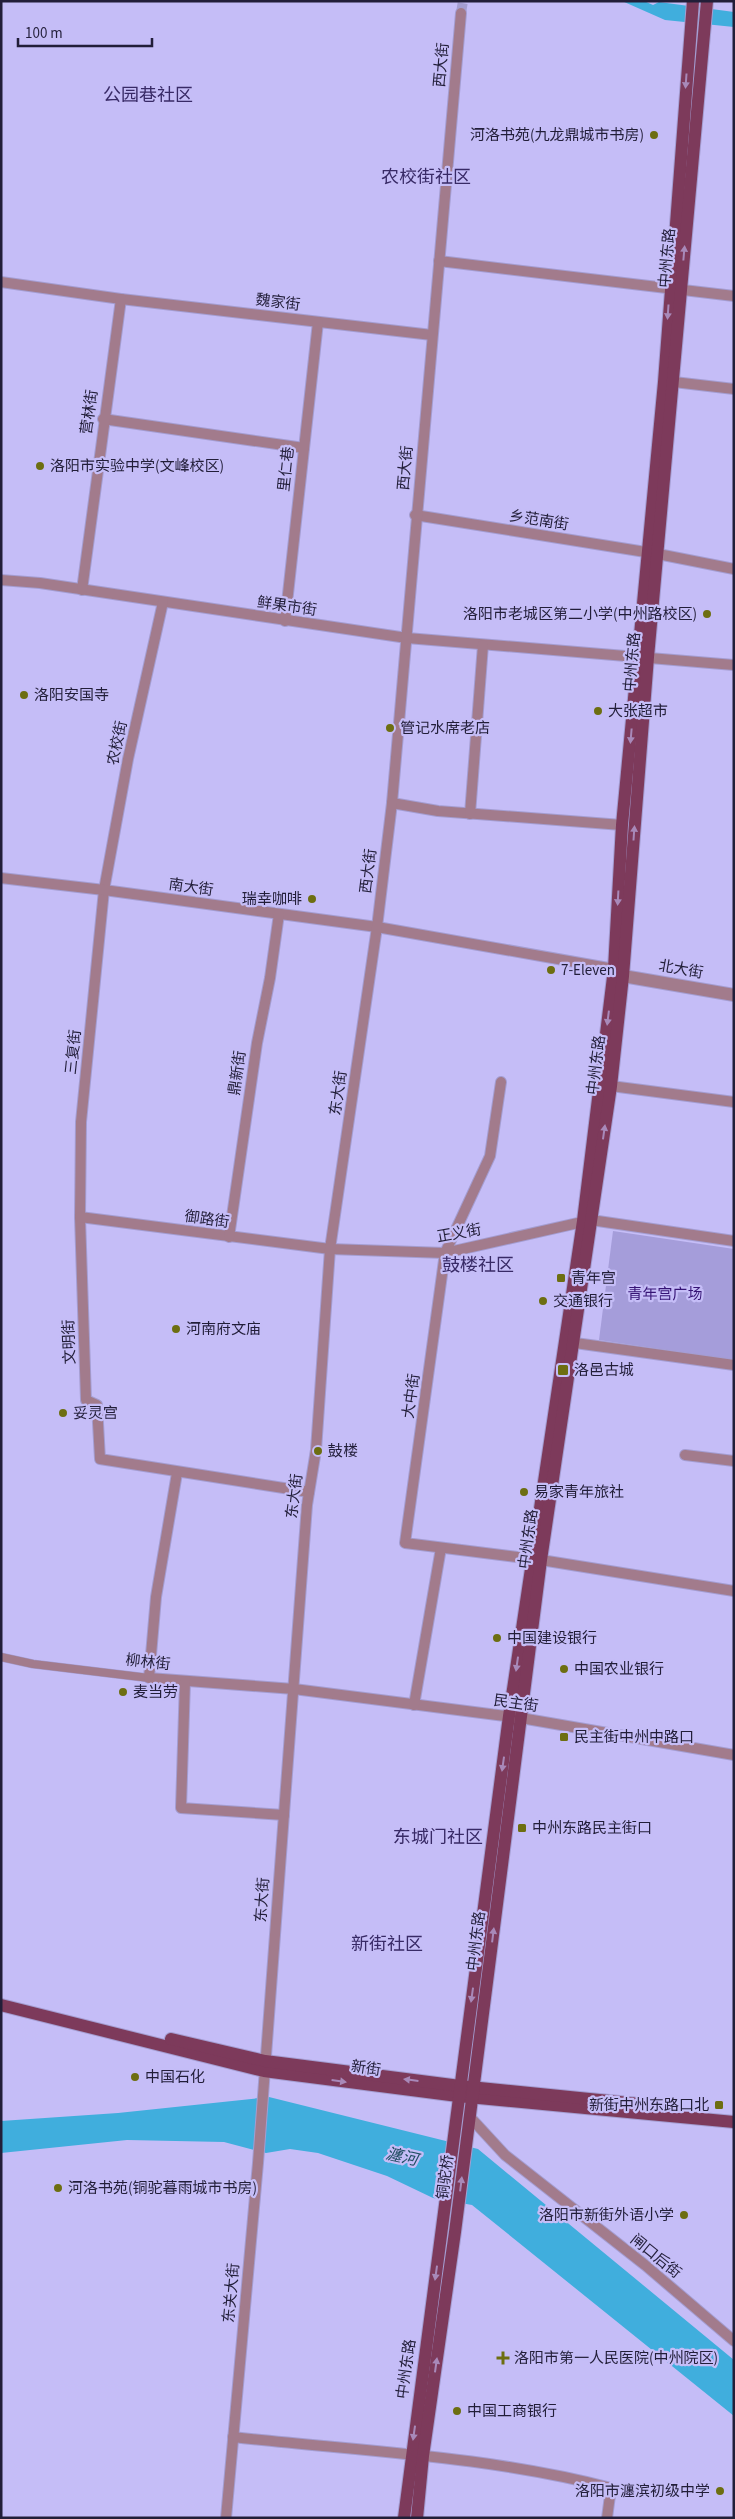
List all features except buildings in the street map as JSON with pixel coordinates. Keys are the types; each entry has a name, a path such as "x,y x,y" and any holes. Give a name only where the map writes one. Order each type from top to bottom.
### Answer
{"main road":[{"name":"中州东路","path":"654,553 675,288 693,1"},
{"name":"中州东路","path":"464,2123 466,2092 515,1717 587,1220 620,971 622,825 674,382 675,288 707,1"},
{"name":"中州东路","path":"587,1220 611,1086 643,657"},
{"path":"1,1998 264,2066"},
{"name":"新街","path":"1,2005 264,2066 466,2092 734,2122"},
{"name":"新街","path":"466,2092 734,2114"},
{"name":"铜驼桥","path":"443,2224 464,2123"},
{"name":"铜驼桥","path":"455,2232 464,2123"},
{"name":"中州东路","path":"417,2518 417,2456 443,2224"},
{"name":"中州东路","path":"404,2518 417,2456 455,2232"}],"street":[{"name":"西大街","path":"377,926 392,803 416,515 462,13"},
{"path":"439,261 734,296"},
{"name":"魏家街","path":"1,282 121,299 432,335"},
{"name":"营林街","path":"82,590 103,419 121,299"},
{"name":"里仁巷","path":"285,621 318,322"},
{"path":"674,382 734,389"},
{"path":"103,419 304,448"},
{"name":"乡范南街","path":"416,515 654,553 734,570"},
{"name":"鲜果市街","path":"1,580 82,590 406,638 734,665"},
{"name":"农校街","path":"104,890 128,759 163,602"},
{"path":"470,814 483,645"},
{"path":"392,803 470,814 622,825"},
{"name":"南大街","path":"1,878 377,926 620,971"},
{"name":"三复街","path":"80,1217 81,1122 104,890"},
{"name":"鼎新街","path":"229,1238 257,1043 270,978 279,914"},
{"name":"东大街","path":"264,2066 310,1492 316,1450 330,1249 377,926"},
{"name":"北大街","path":"620,971 734,988"},
{"name":"北大街","path":"620,971 734,995"},
{"name":"大中街","path":"441,1548 405,1543 444,1257 490,1156 501,1082"},
{"path":"611,1086 734,1102"},
{"name":"御路街","path":"80,1217 229,1238 330,1249"},
{"name":"文明街","path":"80,1217 86,1400 97,1405 100,1459 177,1472"},
{"path":"587,1220 734,1241"},
{"name":"正义街","path":"330,1249 444,1257 587,1220"},
{"path":"569,1343 734,1365"},
{"path":"685,1455 734,1461"},
{"path":"149,1678 156,1598 177,1472 310,1492"},
{"path":"414,1705 441,1548 537,1560 734,1591"},
{"name":"柳林街","path":"1,1657 33,1664 149,1678 294,1689"},
{"path":"185,1681 181,1808 284,1815"},
{"name":"民主街","path":"294,1689 515,1717 734,1755"},
{"name":"东关大街","path":"226,2518 258,2163 264,2066"},
{"name":"闸口后街","path":"464,2123 645,2265 734,2341"},
{"path":"233,2437 417,2456 566,2476 611,2488 607,2518"}],"green space":[{"name":"青年宫广场","path":"613,1231 734,1249 734,1360 599,1340"}],"water":[{"path":"622,1 644,1 653,5 659,2 734,12 734,27 665,20"},
{"name":"瀍河","path":"269,2097 478,2149 734,2360 734,2416 472,2205 433,2198 387,2176 318,2153 290,2149 266,2153 224,2142 127,2140 1,2153 1,2121 118,2113"}],"tunnel":[{"path":"461,13 463,1"}],"place":[{"name":"河洛书苑(九龙鼎城市书房)","path":"654,135"},
{"name":"洛阳市实验中学(文峰校区)","path":"40,466"},
{"name":"洛阳市老城区第二小学(中州路校区)","path":"707,614"},
{"name":"洛阳安国寺","path":"24,695"},
{"name":"大张超市","path":"598,711"},
{"name":"管记水席老店","path":"390,728"},
{"name":"瑞幸咖啡","path":"312,899"},
{"name":"7-Eleven","path":"551,970"},
{"name":"青年宫","path":"561,1278"},
{"name":"交通银行","path":"543,1301"},
{"name":"河南府文庙","path":"176,1329"},
{"name":"洛邑古城","path":"563,1370"},
{"name":"妥灵宫","path":"63,1413"},
{"name":"鼓楼","path":"318,1451"},
{"name":"易家青年旅社","path":"524,1492"},
{"name":"中国建设银行","path":"497,1638"},
{"name":"中国农业银行","path":"564,1669"},
{"name":"麦当劳","path":"123,1692"},
{"name":"民主街中州中路口","path":"564,1737"},
{"name":"中州东路民主街口","path":"522,1828"},
{"name":"中国石化","path":"135,2077"},
{"name":"新街中州东路口北","path":"719,2105"},
{"name":"河洛书苑(铜驼暮雨城市书房)","path":"58,2188"},
{"name":"洛阳市新街外语小学","path":"684,2215"},
{"name":"洛阳市第一人民医院(中州院区)","path":"503,2358"},
{"name":"中国工商银行","path":"457,2411"},
{"name":"洛阳市瀍滨初级中学","path":"720,2491"}],"district":[{"name":"公园巷社区","path":"148,95"},
{"name":"农校街社区","path":"426,177"},
{"name":"鼓楼社区","path":"478,1265"},
{"name":"东城门社区","path":"438,1837"},
{"name":"新街社区","path":"387,1944"}]}
